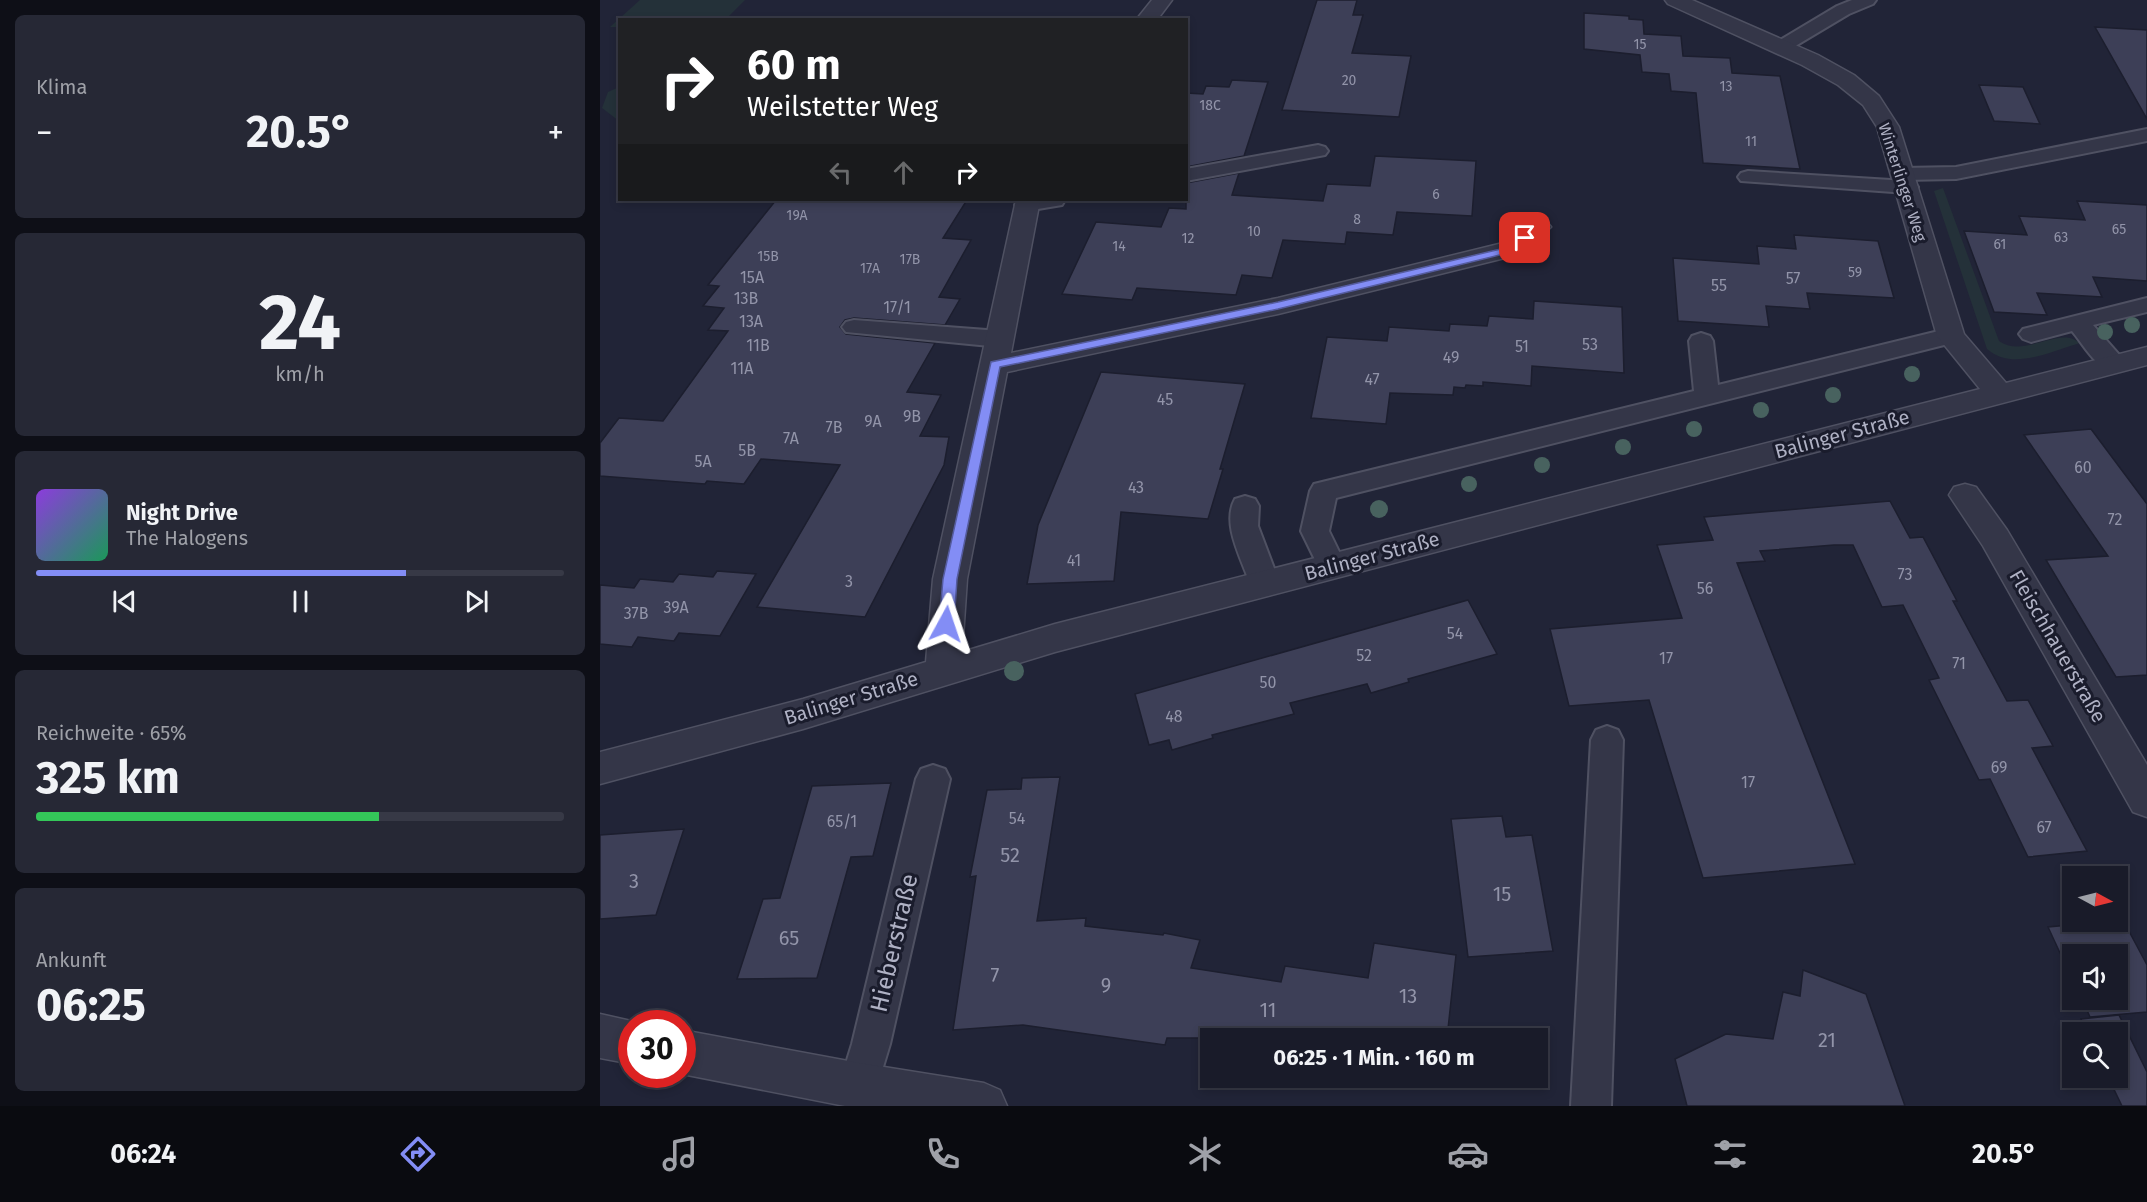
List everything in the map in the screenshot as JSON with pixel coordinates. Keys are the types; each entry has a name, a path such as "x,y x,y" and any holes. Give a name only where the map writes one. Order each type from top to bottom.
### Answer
{"street":[{"path":"1148,18 1162,0"},
{"name":"Winterlinger Weg","path":"1674,0 1781,47 1846,80 1871,100 1888,127 1950,336 2000,394"},
{"path":"943,670 950,579 997,352 1036,201"},
{"path":"997,352 1278,306 1512,249 1538,227"},
{"name":"Balinger Straße","path":"600,768 803,714 1055,638 2147,356"},
{"name":"Fleischhauerstraße","path":"1965,495 1995,538 2147,800"},
{"path":"600,1036 618,1039"},
{"path":"696,1056 856,1096 984,1106"}],"lane":[{"path":"1781,47 1843,10 1867,0"},
{"path":"1748,177 1905,181 2147,135"},
{"path":"1188,175 1318,151"},
{"path":"2031,334 2147,305"},
{"path":"2077,322 2113,364"},
{"path":"854,327 997,352"},
{"path":"1332,566 1315,531 1324,491 1950,336"},
{"path":"1701,340 1707,396"},
{"path":"1245,506 1244,526 1265,584"},
{"path":"1591,1106 1607,740"},
{"name":"Hieberstraße","path":"856,1096 871,1044 933,779"}],"shaded area":[{"path":"640,0 745,0 727,18 620,18"},
{"path":"618,20 618,27 610,27"},
{"path":"618,87 618,120 602,108 608,92"},
{"path":"1943,188 1999,341 2009,346 2020,346 2052,339 2071,338 2079,343 2043,355 2019,359 2008,359 1987,349 1934,191"}],"building":[{"path":"1317,0 1357,0 1353,15 1363,15 1352,53 1411,56 1399,117 1282,110"},
{"path":"1584,13 1629,16 1629,19 1643,20 1644,34 1681,36 1683,56 1730,58 1732,73 1780,76 1800,169 1703,163 1696,93 1671,91 1669,74 1642,72 1640,55 1584,49"},
{"path":"2095,27 2147,30 2147,119"},
{"path":"1232,80 1268,82 1244,156 1188,167 1188,93 1203,94 1206,86 1229,87"},
{"path":"1979,85 2023,87 2040,124 1994,121"},
{"path":"1375,156 1476,161 1472,216 1397,212 1393,235 1347,232 1345,244 1283,240 1272,278 1242,275 1236,295 1137,288 1132,300 1062,294 1096,222 1161,227 1169,208 1186,209 1188,183 1239,173 1232,195 1323,201 1327,184 1370,186"},
{"path":"775,201 966,201 943,238 971,240 939,297 960,299 945,325 854,318 845,320 840,327 846,334 935,343 907,392 941,395 920,436 949,437 944,465 865,617 757,607 840,465 761,459 744,484 707,481 705,484 600,476 600,443 619,418 663,421 728,331 708,330 724,308 703,306 719,286 708,285"},
{"path":"2077,201 2147,205 2147,281 2093,277 2102,297 2037,293 2047,315 1994,312 1964,231 2027,235 2019,216 2085,220"},
{"path":"1794,235 1878,241 1894,298 1807,293 1810,309 1766,306 1769,327 1678,321 1673,258 1759,264 1757,246 1796,249"},
{"path":"1534,301 1622,307 1624,373 1532,366 1531,386 1483,382 1483,386 1454,387 1453,395 1390,393 1386,424 1311,418 1327,337 1387,341 1389,327 1449,331 1450,324 1487,326 1489,316 1533,319"},
{"path":"1101,372 1245,384 1208,519 1121,512 1114,581 1027,584 1038,525"},
{"path":"2091,429 2147,504 2147,675 2116,677 2046,560 2108,556 2024,435"},
{"path":"1890,501 1910,538 1923,537 1957,601 1953,601 2007,701 2028,700 2053,746 2032,748 2087,851 2028,857 1990,779 1979,780 1929,680 1939,678 1903,605 1882,607 1853,545 1834,545 1760,551 1765,561 1737,563 1855,864 1703,878 1649,700 1569,706 1550,629 1682,618 1657,545 1713,540 1704,517"},
{"path":"717,571 756,574 720,636 679,633 674,641 638,637 632,647 600,644 600,585 634,588 640,579 673,582 679,574 713,577"},
{"path":"1468,600 1497,654 1408,679 1409,682 1371,693 1367,684 1290,703 1294,714 1212,735 1213,738 1172,750 1169,740 1149,745 1135,694"},
{"path":"1060,777 1037,921 1086,918 1085,926 1163,935 1164,933 1200,940 1191,968 1281,982 1285,966 1368,978 1374,943 1456,955 1448,1028 1200,1028 1200,1038 1167,1038 1165,1045 1023,1025 953,1030 976,876 970,877 987,790 1021,789 1022,778"},
{"path":"891,783 873,856 851,857 817,978 737,979 763,899 780,898 812,786"},
{"path":"1502,816 1506,837 1532,835 1553,951 1468,957 1451,819"},
{"path":"684,829 656,915 600,919 600,835"},
{"path":"2062,926 2062,932 2128,932 2128,929 2147,965 2147,1012 2090,1017 2087,1010 2128,1010 2128,944 2062,944 2062,957 2048,927"},
{"path":"1803,970 1866,994 1905,1106 1687,1106 1675,1059 1726,1034 1773,1039 1783,992 1800,996"},
{"path":"2119,1015 2122,1022 2082,1022 2081,1019"},
{"path":"2128,1033 2147,1072 2147,1106 2122,1106 2113,1088 2128,1088"}],"route":[{"path":"946,624 950,579 995,365 1278,306 1512,249 1525,238"}]}
